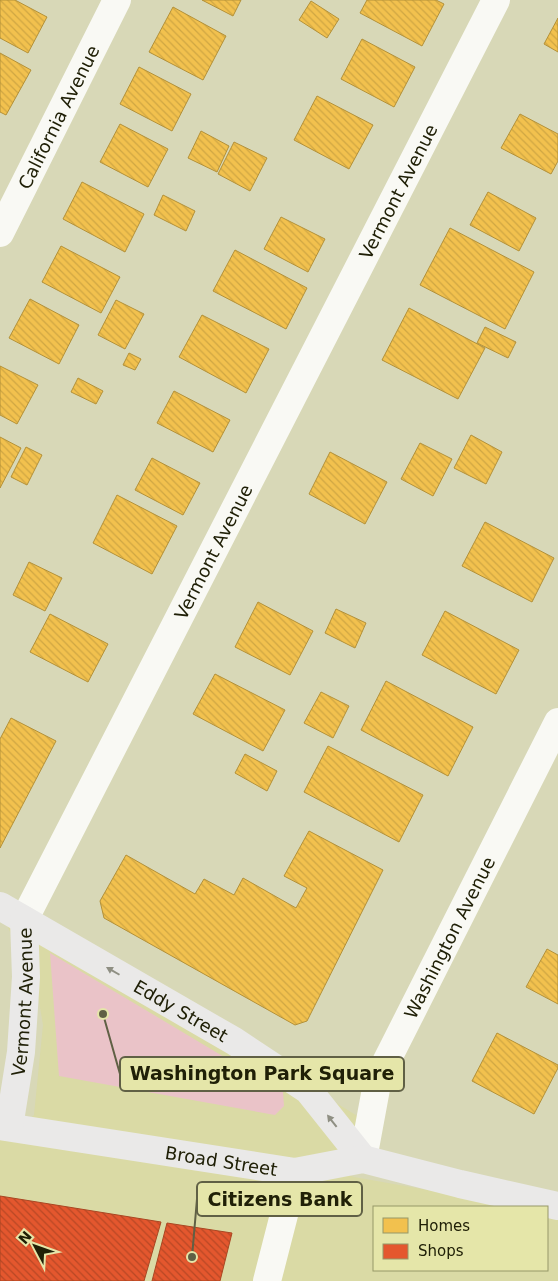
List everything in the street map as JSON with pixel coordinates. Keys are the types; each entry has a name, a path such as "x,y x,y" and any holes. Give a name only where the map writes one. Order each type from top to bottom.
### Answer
{"main road":[{"name":"Eddy Street","path":"0,906 234,1041 308,1090 362,1159"},
{"name":"Vermont Avenue","path":"5,1126 22,1043 26,976 24,920"},
{"name":"Broad Street","path":"5,1126 295,1172 362,1159 558,1206"}],"street":[{"name":"California Avenue","path":"0,233 117,0"},
{"name":"Vermont Avenue","path":"24,920 496,0"},
{"name":"Washington Avenue","path":"362,1159 378,1078 558,722"},
{"path":"268,1281 295,1172"}],"shaded area":[{"path":"2,913 223,1033 359,1117 342,1172 354,1177 518,1206 373,1206 373,1271 548,1271 548,1211 558,1213 558,1281 0,1281 0,1122 26,1124 34,1115 43,1025 36,984 25,957 9,930"},
{"path":"50,953 283,1092 284,1106 275,1115 59,1076"}],"building: Homes":[{"path":"0,0 15,0 47,17 28,53 0,38"},
{"path":"202,0 241,0 233,16"},
{"path":"367,0 436,0 444,4 422,46 360,13"},
{"path":"311,1 339,19 327,38 299,20"},
{"path":"173,7 226,36 203,80 149,52"},
{"path":"558,18 558,52 544,44"},
{"path":"362,39 415,67 394,107 341,79"},
{"path":"0,53 31,70 6,115 0,112"},
{"path":"139,67 191,94 172,131 120,104"},
{"path":"317,96 373,125 349,169 294,140"},
{"path":"520,114 558,134 558,161 551,174 501,148"},
{"path":"120,124 168,149 148,187 100,162"},
{"path":"201,131 229,146 217,172 188,158"},
{"path":"234,142 267,158 250,191 218,174"},
{"path":"82,182 144,214 125,252 63,219"},
{"path":"488,192 536,218 519,251 470,225"},
{"path":"163,195 195,211 186,231 154,215"},
{"path":"281,217 325,239 308,272 264,249"},
{"path":"450,228 534,272 505,329 420,285"},
{"path":"61,246 120,277 101,313 42,282"},
{"path":"235,250 307,288 286,329 213,291"},
{"path":"30,299 79,325 59,364 9,338"},
{"path":"116,300 144,314 125,349 98,335"},
{"path":"409,308 485,348 458,399 382,360"},
{"path":"202,315 269,349 246,393 179,357"},
{"path":"485,327 516,342 508,358 477,343"},
{"path":"129,353 141,359 135,370 123,365"},
{"path":"0,366 38,385 17,424 0,415"},
{"path":"78,378 103,391 96,404 71,392"},
{"path":"174,391 230,420 213,452 157,423"},
{"path":"471,435 502,452 486,484 454,468"},
{"path":"0,437 21,448 0,488"},
{"path":"420,443 452,459 433,496 401,479"},
{"path":"26,447 42,455 27,485 11,477"},
{"path":"330,452 387,482 365,524 309,494"},
{"path":"152,458 200,483 183,515 135,490"},
{"path":"117,495 177,526 152,574 93,543"},
{"path":"485,522 554,558 532,602 462,566"},
{"path":"29,562 62,578 45,611 13,595"},
{"path":"258,602 313,631 290,675 235,647"},
{"path":"336,609 366,623 355,648 325,633"},
{"path":"445,611 519,650 496,694 422,655"},
{"path":"50,614 108,644 88,682 30,652"},
{"path":"215,674 285,710 263,751 193,714"},
{"path":"386,681 473,727 448,776 361,730"},
{"path":"321,692 349,706 333,738 304,723"},
{"path":"11,718 56,741 0,848 0,739"},
{"path":"328,746 423,795 399,842 304,792"},
{"path":"245,754 277,771 267,791 235,773"},
{"path":"309,831 383,870 307,1021 295,1025 104,918 100,901 126,855 195,894 204,879 234,895 243,878 296,908 307,888 284,876"},
{"path":"547,949 558,955 558,1004 526,987"},
{"path":"497,1033 558,1065 534,1114 472,1081"}],"building: Shops":[{"path":"0,1196 161,1222 144,1281 0,1281"},
{"path":"167,1223 232,1233 220,1281 152,1281"}],"place":[{"name":"Washington Park Square","path":"103,1014"},
{"name":"Citizens Bank","path":"192,1257"}]}
